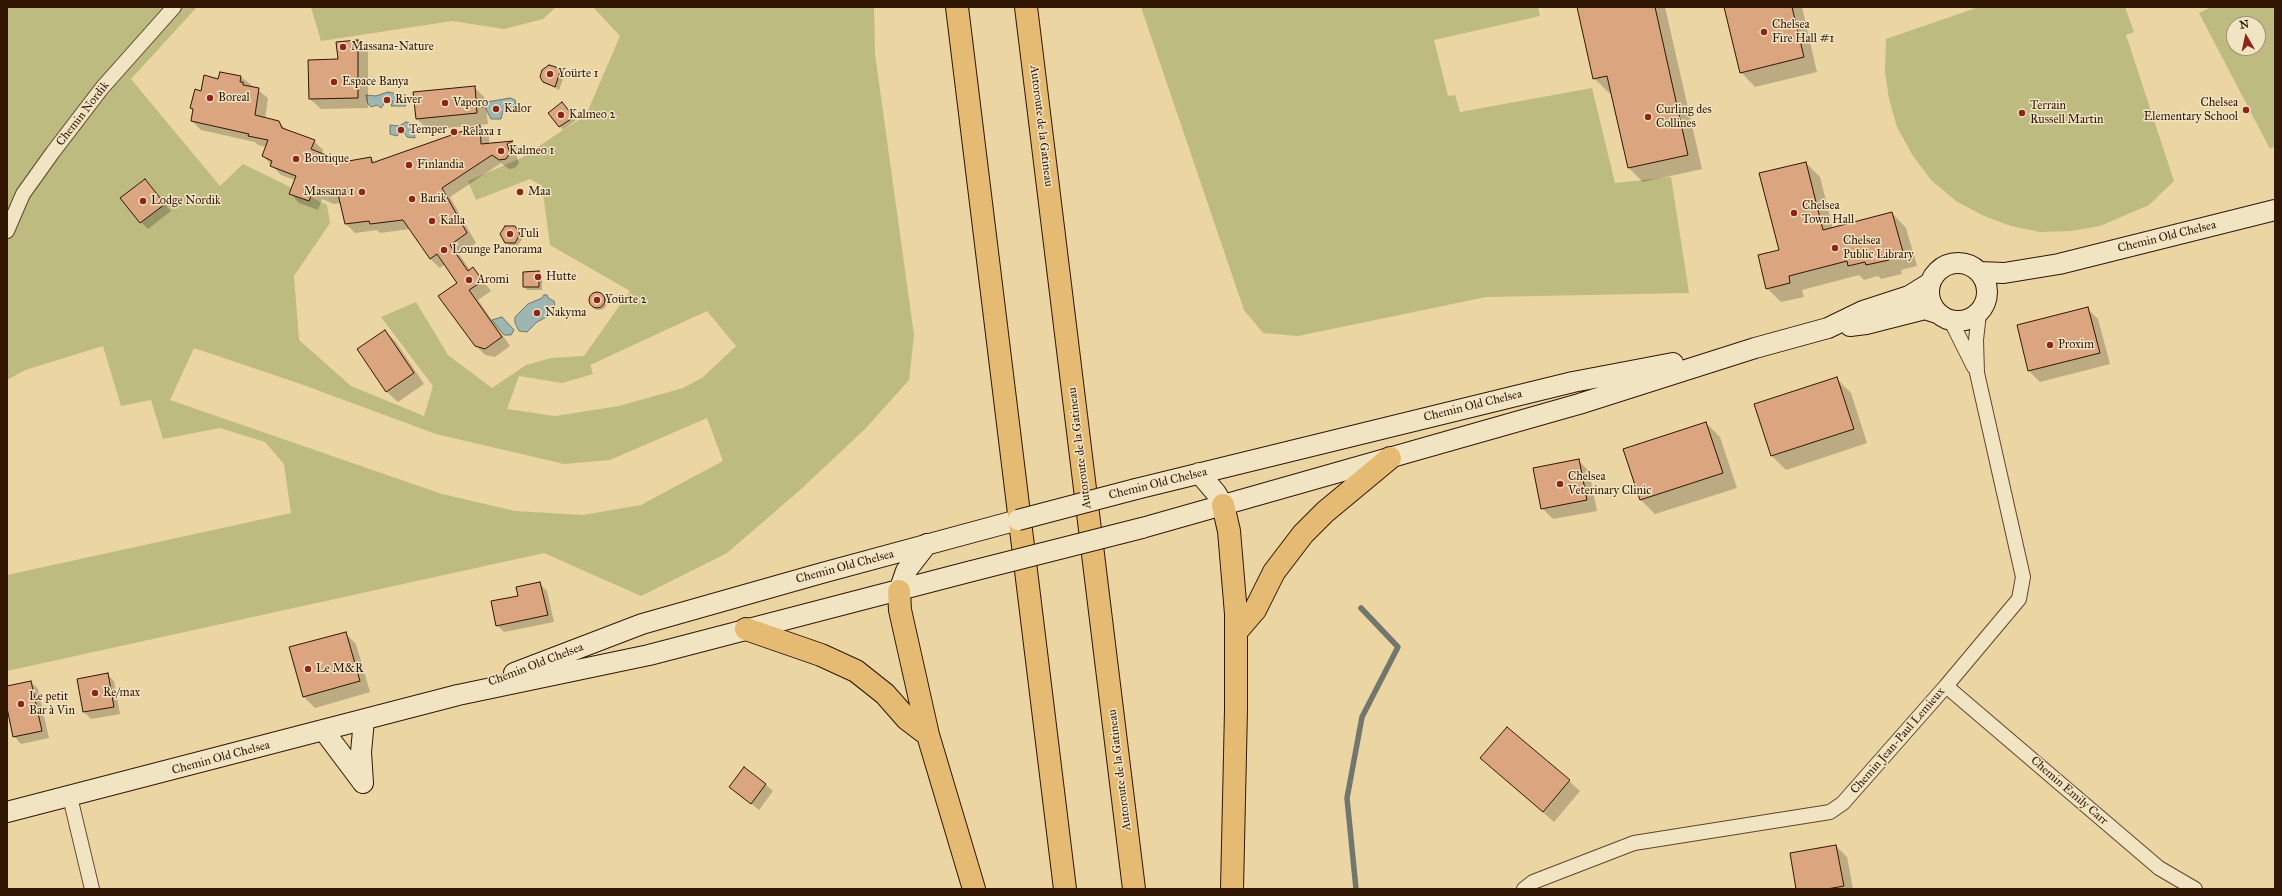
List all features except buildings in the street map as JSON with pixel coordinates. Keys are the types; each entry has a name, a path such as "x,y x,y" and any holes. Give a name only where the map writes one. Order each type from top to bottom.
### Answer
{"highway":[{"path":"957,7 1065,889"},
{"name":"Autoroute de la Gatineau","path":"1026,7 1134,889"},
{"path":"1236,632 1255,610 1274,572 1303,534 1325,512 1390,458"},
{"path":"1223,505 1229,531 1236,632 1232,889"},
{"path":"899,591 900,610 928,735 974,889"},
{"path":"746,629 821,655 856,671 885,694 907,719 928,735"}],"street":[{"name":"Chemin Nordik","path":"7,231 23,194 53,152 102,88 174,7"},
{"name":"Chemin Old Chelsea","path":"1979,272 2004,273 2059,264 2275,210"},
{"path":"1954,263 1972,266 1979,272 1987,289 1982,308 1968,320 1944,317 1929,298 1930,283 1940,268 1954,263"},
{"name":"Chemin Old Chelsea","path":"1982,308 2010,285 2059,264"},
{"name":"Chemin Old Chelsea","path":"1828,328 1863,311 1909,296 1930,283"},
{"name":"Chemin Jean-Paul Lemieux","path":"1524,889 1533,882 1634,843 1830,812 1843,803 1946,686 2019,599 2023,577 1977,373 1976,340 1982,308"},
{"name":"Chemin Old Chelsea","path":"7,812 70,797 458,695 649,655 1142,528 1579,404 1755,348 1828,328 1866,324 1925,309 1944,317"},
{"name":"Chemin Jean-Paul Lemieux","path":"1944,317 1977,373"},
{"name":"Chemin Old Chelsea","path":"458,695 642,624 927,544 1199,473 1573,382 1755,348"},
{"path":"1199,473 1216,493 1223,505"},
{"path":"899,591 906,571 927,544"},
{"name":"Chemin Emily Carr","path":"1946,686 2159,868 2195,889"},
{"path":"324,731 364,782 361,752 364,720"},
{"path":"70,797 92,889"}],"shaded area":[{"path":"7,7 197,7 131,79 220,186 243,164 327,205 330,223 294,276 299,340 351,386 424,416 433,386 381,317 416,302 448,355 492,388 526,365 551,358 584,356 630,291 550,245 542,186 530,179 476,200 468,181 521,158 586,115 620,36 593,7 874,7 875,54 914,335 909,380 864,430 800,490 727,553 641,596 544,553 7,671 7,575 291,513 284,464 265,442 220,428 163,439 151,400 121,406 103,346 25,370 7,380","holes":["707,311 736,346 702,378 683,388 619,406 555,416 507,409 519,376 562,383 593,374 590,365","194,348 298,383 436,434 564,464 610,460 707,418 723,461 641,505 583,515 515,511 442,494 170,400"]},
{"path":"311,7 556,7 543,19 504,29 452,21 321,41"},
{"path":"1141,7 1538,7 1540,16 1434,40 1448,96 1455,95 1460,112 1592,88 1615,183 1671,177 1689,293 1486,297 1298,336 1263,333 1244,310"},
{"name":"Terrain Russell Martin","path":"1979,7 2125,7 2134,32 2126,35 2174,181 2149,205 2100,226 2071,231 2040,232 2011,226 1984,216 1956,201 1931,180 1913,156 1897,127 1889,99 1885,72 1886,39"},
{"path":"2211,7 2275,7 2275,146 2270,149 2199,13"}],"water":[{"name":"River","path":"388,92 407,96 409,100 403,102 406,106 391,106 393,101 386,101 381,108 377,105 371,107 368,104 366,95 376,96"},
{"name":"Kalor","path":"510,98 515,100 516,108 512,110 508,108 509,112 506,113 503,111 501,119 491,119 485,107 481,107 481,103"},
{"name":"Temper","path":"406,122 413,124 415,138 407,137 404,132 400,132 397,136 390,134 390,125 399,126"},
{"name":"Nakyma","path":"544,295 547,295 548,298 554,301 556,312 537,322 527,332 519,331 515,323 515,317 528,304 542,298"},
{"path":"502,317 514,330 511,335 504,335 492,320"}],"waterway":[{"path":"1356,889 1347,798 1362,717 1398,647 1361,608"}],"place":[{"name":"Chelsea Fire Hall #1","path":"1764,32"},
{"name":"Massana-Nature","path":"343,47"},
{"name":"Yoürte 1","path":"550,74"},
{"name":"Espace Banya","path":"334,82"},
{"name":"Boreal","path":"210,98"},
{"name":"River","path":"387,100"},
{"name":"Vaporo","path":"445,103"},
{"name":"Kalor","path":"496,109"},
{"name":"Chelsea Elementary School","path":"2246,110"},
{"name":"Terrain Russell Martin","path":"2022,113"},
{"name":"Kalmeo 2","path":"561,115"},
{"name":"Curling des Collines","path":"1648,117"},
{"name":"Temper","path":"401,130"},
{"name":"Relaxa 1","path":"454,132"},
{"name":"Kalmeo 1","path":"501,151"},
{"name":"Boutique","path":"296,159"},
{"name":"Finlandia","path":"409,165"},
{"name":"Massana 1","path":"362,192"},
{"name":"Maa","path":"520,192"},
{"name":"Barik","path":"412,199"},
{"name":"Lodge Nordik","path":"143,201"},
{"name":"Chelsea Town Hall","path":"1794,213"},
{"name":"Kalla","path":"432,221"},
{"name":"Tuli","path":"510,234"},
{"name":"Chelsea Public Library","path":"1835,248"},
{"name":"Lounge Panorama","path":"444,250"},
{"name":"Hutte","path":"538,277"},
{"name":"Aromi","path":"469,280"},
{"name":"Yoürte 2","path":"597,300"},
{"name":"Nakyma","path":"537,313"},
{"name":"Proxim","path":"2050,345"},
{"name":"Chelsea Veterinary Clinic","path":"1560,484"},
{"name":"Le M&R","path":"308,669"},
{"name":"Re/max","path":"95,693"},
{"name":"Le petit Bar à Vin","path":"21,704"}]}
